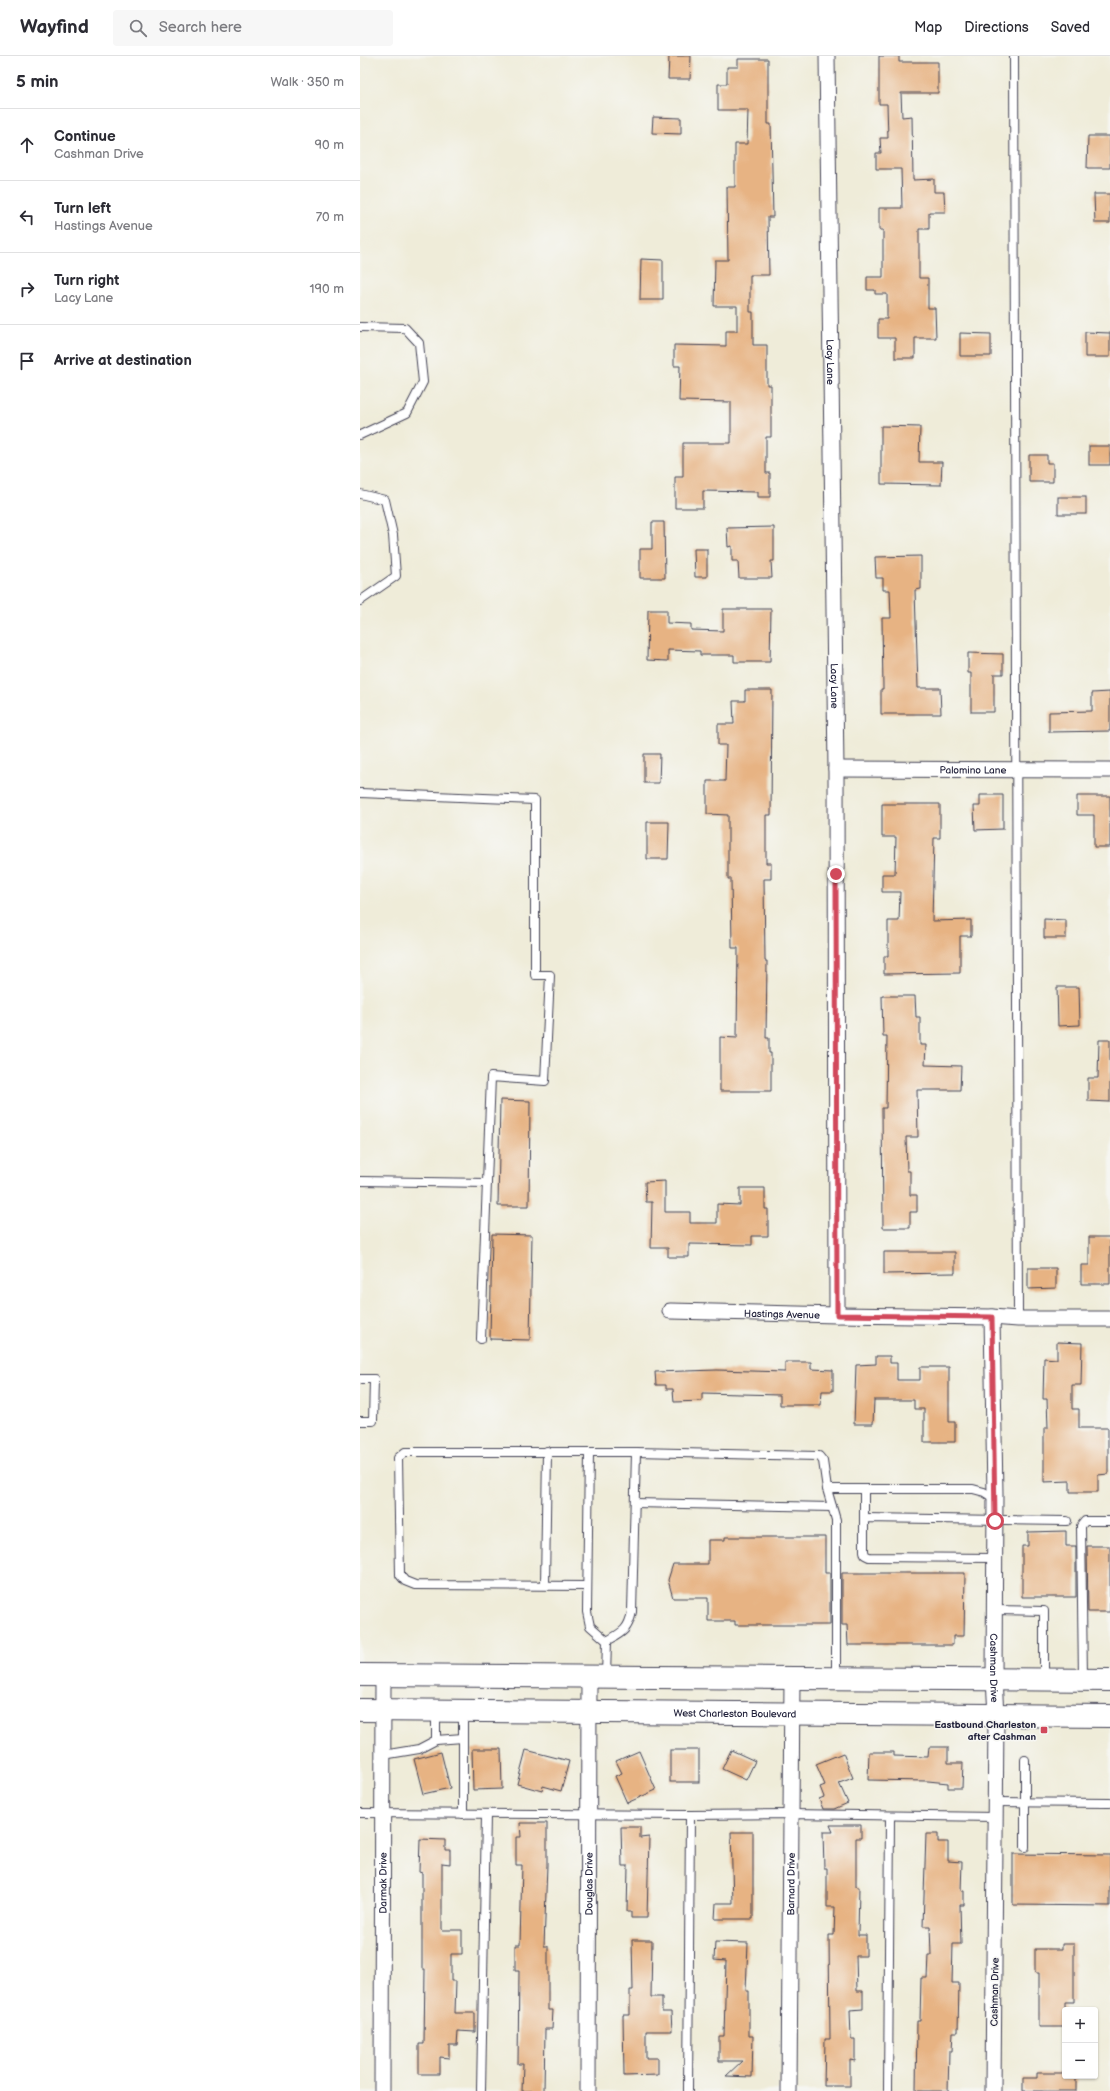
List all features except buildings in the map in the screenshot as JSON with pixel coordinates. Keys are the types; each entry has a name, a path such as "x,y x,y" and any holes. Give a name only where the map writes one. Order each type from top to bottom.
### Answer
{"main road":[{"path":"360,1676 1110,1680"},
{"name":"West Charleston Boulevard","path":"360,1710 1110,1716"}],"street":[{"name":"Lacy Lane","path":"827,56 836,769 837,1315"},
{"name":"Palomino Lane","path":"836,769 1110,770"},
{"name":"Hastings Avenue","path":"670,1311 992,1317 1018,1319 1110,1319"},
{"name":"Cashman Drive","path":"992,1317 995,1499 994,1679 996,1715 993,2091"},
{"name":"Darmak Drive","path":"382,2091 383,1676"},
{"name":"Douglas Drive","path":"588,2091 589,1711 598,1677"},
{"name":"Barnard Drive","path":"789,2091 792,1678"}],"lane":[{"path":"1014,56 1018,1319"},
{"path":"360,327 405,328 419,343 423,382 407,414 360,435"},
{"path":"360,494 385,500 393,535 396,576 360,602"},
{"path":"360,793 535,800 535,975 550,975 545,1080 491,1077 481,1339"},
{"path":"360,1181 487,1182"},
{"path":"360,1379 374,1379 373,1421 360,1421"},
{"path":"545,1585 547,1451"},
{"path":"587,1586 415,1585 405,1581 400,1575 398,1458 405,1452 547,1451 819,1456 823,1461 827,1489 836,1520 836,1678"},
{"path":"589,1452 586,1612 590,1626 607,1642"},
{"path":"598,1677 607,1642 629,1626 632,1612 636,1452"},
{"path":"827,1489 973,1490 984,1492 995,1499"},
{"path":"864,1490 865,1555 869,1557 994,1558"},
{"path":"635,1503 832,1507"},
{"path":"864,1518 1067,1521"},
{"path":"1082,1680 1081,1526 1085,1521 1110,1521"},
{"path":"994,1610 1044,1611 1044,1680"},
{"path":"436,1710 436,1740"},
{"path":"463,1710 463,1814"},
{"path":"383,1755 419,1749 436,1740 463,1738"},
{"path":"1025,1760 1025,1848"},
{"path":"995,1802 1110,1803"},
{"path":"360,1813 588,1815 791,1814 890,1817 995,1817"},
{"path":"481,2091 486,1814"},
{"path":"688,2091 690,1815"},
{"path":"888,2091 890,1817"}],"place":[{"name":"Eastbound Charleston after Cashman","path":"1044,1730"}],"route":[{"path":"836,874 837,1315 992,1317 995,1521"}]}
